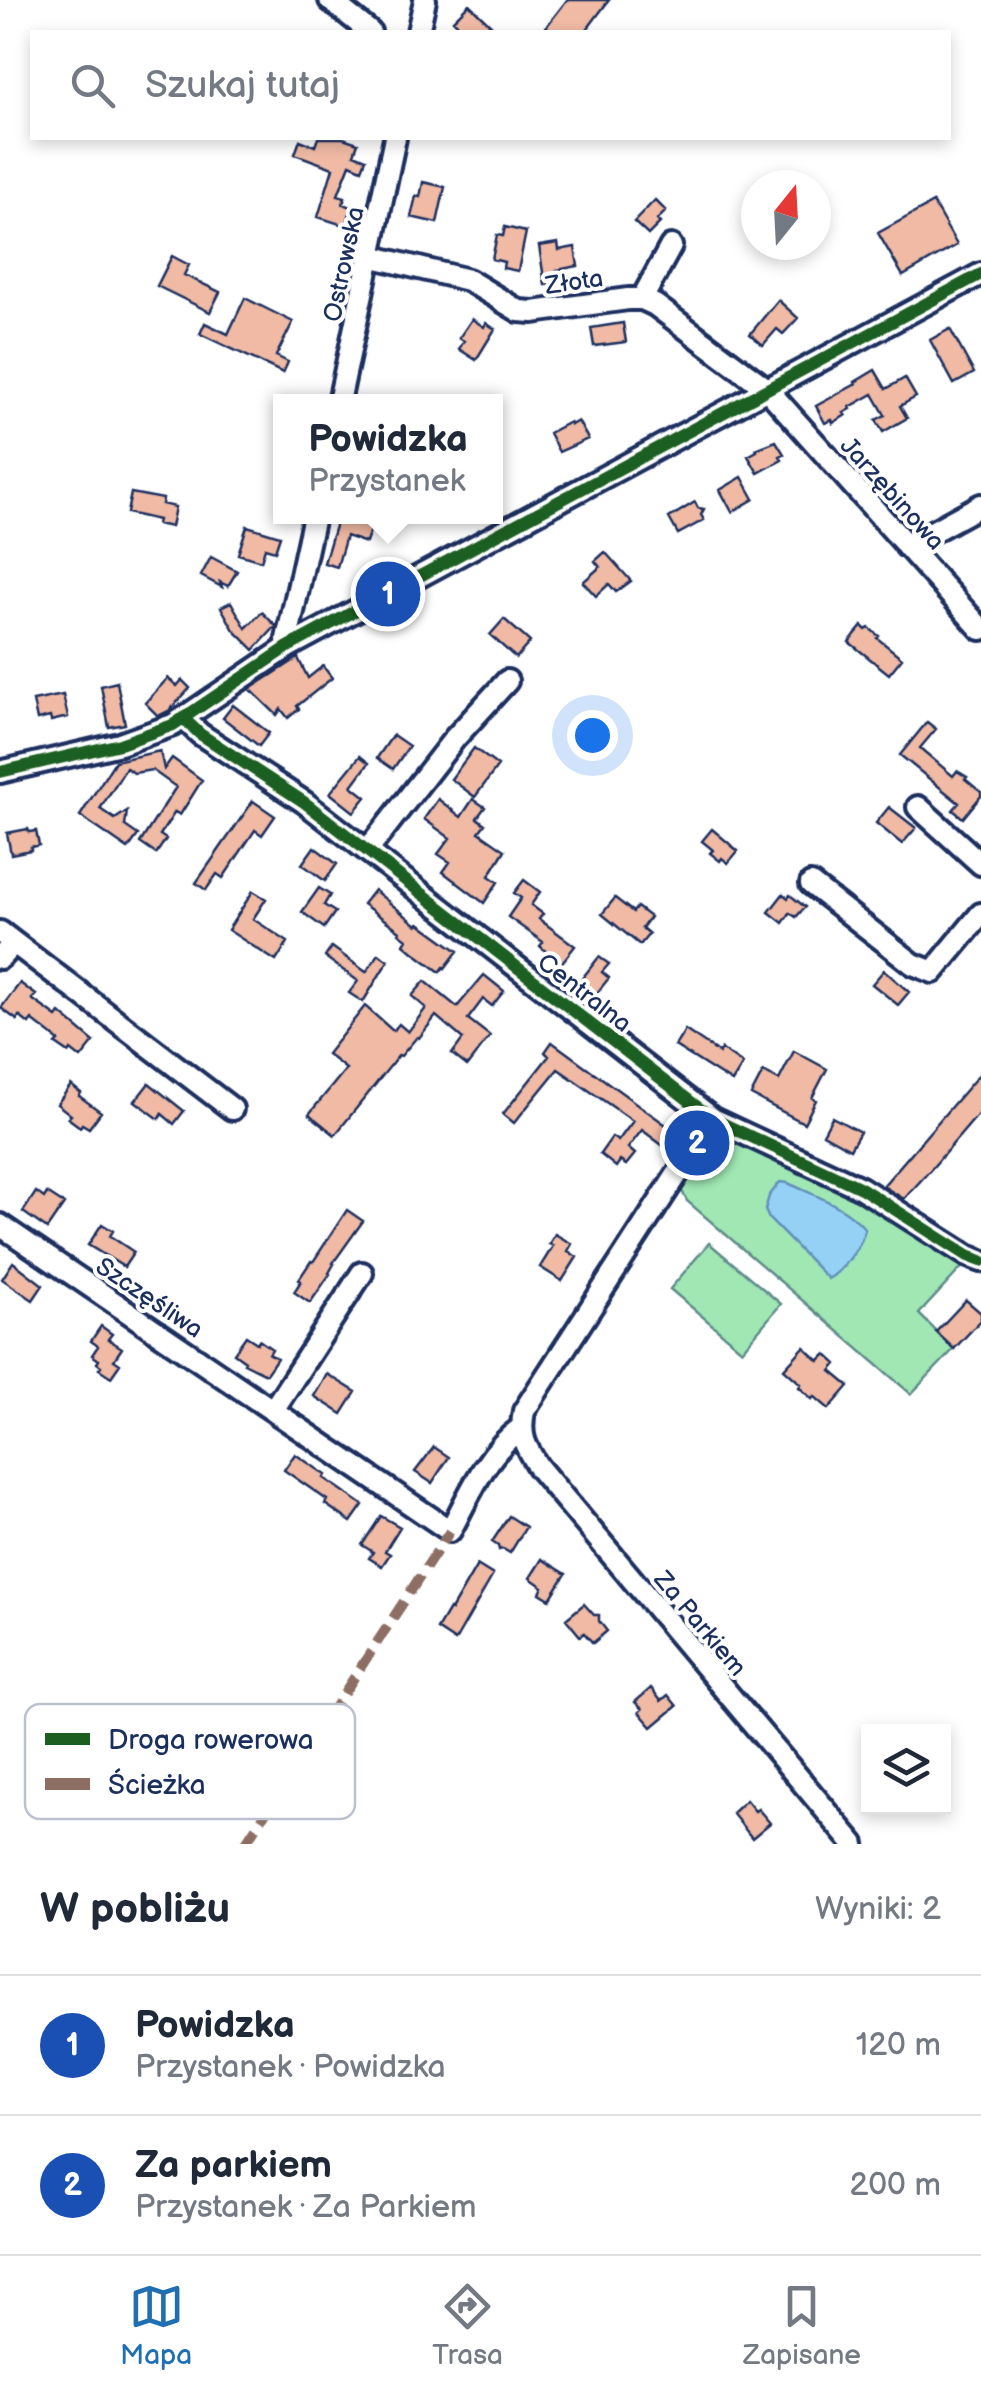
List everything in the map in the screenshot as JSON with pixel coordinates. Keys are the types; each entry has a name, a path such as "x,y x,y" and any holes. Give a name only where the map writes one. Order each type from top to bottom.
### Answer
{"street":[{"path":"330,0 368,30"},
{"path":"418,30 425,0"},
{"name":"Ostrowska","path":"341,394 395,140"},
{"path":"642,299 670,246"},
{"name":"Złota","path":"370,256 468,280 519,311 642,299 767,389"},
{"path":"0,772 120,744 184,720 288,647 981,274"},
{"name":"Jarzębinowa","path":"767,389 981,629"},
{"path":"906,546 981,505"},
{"path":"288,647 312,524"},
{"path":"367,851 456,738 507,681"},
{"name":"Centralna","path":"184,720 304,802 712,1118 861,1188 981,1261"},
{"path":"918,807 981,864"},
{"path":"812,884 914,964 933,972 981,914"},
{"path":"5,944 232,1110"},
{"path":"521,1428 524,1412 712,1118"},
{"name":"Szczęśliwa","path":"0,1225 450,1531 488,1459 521,1428"},
{"path":"273,1410 362,1273"},
{"name":"Za Parkiem","path":"521,1428 527,1450 538,1467 854,1844"}],"green space":[{"path":"721,1131 854,1191 965,1264 919,1314 954,1349 911,1394 687,1201 680,1187 708,1140"},
{"path":"709,1243 781,1304 742,1350 670,1289"}],"water":[{"path":"780,1182 839,1208 865,1229 851,1257 828,1279 769,1219 765,1210 769,1196"}],"building":[{"path":"567,0 609,0 586,30 546,27"},
{"path":"469,4 496,30 463,30 453,20"},
{"path":"300,140 315,146 317,140 349,140 358,143 354,154 366,159 362,169 350,164 338,195 345,197 343,204 352,207 346,226 318,217 333,168 295,154"},
{"path":"423,182 445,187 437,223 411,217"},
{"path":"655,200 666,211 648,235 634,222"},
{"path":"933,203 957,245 903,276 878,233"},
{"path":"505,227 526,232 518,271 503,268 504,262 492,259 497,235 503,236"},
{"path":"558,243 559,250 575,247 578,266 557,270 559,283 545,285 539,246"},
{"path":"172,256 189,265 184,275 220,292 210,312 157,286"},
{"path":"245,298 293,322 276,356 288,362 283,373 200,334 205,323 228,334"},
{"path":"778,300 798,318 783,334 777,329 763,345 750,334"},
{"path":"472,319 495,329 476,360 459,349 464,341 459,338"},
{"path":"623,323 626,342 594,346 591,328"},
{"path":"950,329 974,373 954,384 930,340"},
{"path":"875,370 886,389 905,378 916,397 900,406 907,418 883,432 876,420 885,415 873,394 833,423 825,423 816,406"},
{"path":"578,421 588,439 559,452 549,433"},
{"path":"776,441 784,454 780,456 782,460 758,473 748,456"},
{"path":"742,477 754,499 732,512 720,490"},
{"path":"131,493 163,499 162,504 175,507 171,527 127,513"},
{"path":"695,502 704,509 704,520 678,534 669,518"},
{"path":"336,524 372,524 366,543 346,536 337,567 324,563"},
{"path":"247,526 280,536 275,551 265,548 261,561 238,554"},
{"path":"605,552 631,581 616,592 609,584 596,596 583,582 600,567 595,561"},
{"path":"211,557 237,571 228,586 220,582 222,587 201,576"},
{"path":"231,602 246,628 262,612 276,626 254,650 234,630 221,607"},
{"path":"504,619 530,642 516,658 490,635"},
{"path":"862,626 902,658 889,674 849,642"},
{"path":"298,658 308,678 323,666 332,678 288,718 281,709 277,715 250,689"},
{"path":"168,678 177,686 182,680 190,688 170,710 158,716 145,703"},
{"path":"117,682 125,724 109,727 101,686"},
{"path":"63,695 68,717 37,720 33,701"},
{"path":"233,705 269,733 259,746 223,718"},
{"path":"927,722 936,729 920,748 953,776 957,771 967,777 981,792 963,818 953,810 959,803 900,755"},
{"path":"393,735 409,746 393,769 377,758"},
{"path":"474,748 498,766 475,797 451,779"},
{"path":"160,751 164,769 172,758 202,780 180,815 175,812 160,835 166,839 156,854 140,843 176,787 152,770 134,773 126,768 100,809 115,819 127,811 125,826 138,835 128,849 80,816 115,761"},
{"path":"360,756 369,763 352,786 366,797 354,812 330,793"},
{"path":"438,799 461,817 473,799 485,807 477,818 485,824 479,832 505,850 489,876 498,882 484,903 443,872 450,862 438,854 450,838 424,819"},
{"path":"253,801 275,816 262,835 255,830 223,878 217,874 206,890 196,883"},
{"path":"889,807 916,828 902,844 876,823"},
{"path":"712,829 738,851 728,863 710,853 713,850 702,841"},
{"path":"36,831 39,845 11,854 7,833"},
{"path":"314,847 337,864 325,881 302,864"},
{"path":"524,880 540,892 531,905 543,914 539,919 575,946 560,965 540,946 543,942 508,917 521,898 514,893"},
{"path":"319,888 330,895 324,905 335,912 324,928 302,912"},
{"path":"374,890 417,925 458,951 445,968 440,972 412,951 404,944 407,939 400,931 363,904"},
{"path":"253,891 266,899 253,919 288,942 276,961 228,930"},
{"path":"783,894 805,907 796,917 790,913 783,923 769,912"},
{"path":"615,898 633,912 637,907 650,917 642,928 649,934 640,945 602,914"},
{"path":"332,947 366,972 379,954 388,961 363,1002 349,993 358,981 325,957"},
{"path":"599,957 609,964 602,972 609,978 592,999 576,986"},
{"path":"884,970 909,992 898,1005 872,984"},
{"path":"484,975 504,991 492,1006 483,999 468,1019 490,1036 467,1066 452,1054 463,1039 436,1016 335,1135 309,1114 346,1069 327,1054 365,1006 393,1031 399,1024 408,1032 426,1008 412,996 425,981 457,1007"},
{"path":"20,983 36,995 32,999 57,1017 60,1013 94,1042 81,1058 56,1044 59,1041 32,1020 29,1024 19,1016 17,1020 1,1008"},
{"path":"685,1030 743,1064 732,1082 675,1046"},
{"path":"552,1042 673,1130 662,1145 642,1130 628,1148 635,1154 626,1165 620,1161 616,1167 600,1154 612,1137 618,1141 633,1121 558,1069 514,1123 503,1114 549,1056 545,1052"},
{"path":"794,1051 827,1069 804,1123 751,1095 763,1072 779,1080"},
{"path":"981,1072 981,1111 933,1167 904,1199 883,1186"},
{"path":"149,1083 184,1111 174,1124 162,1114 159,1119 135,1101"},
{"path":"71,1085 101,1112 89,1128 68,1118 71,1115 57,1104"},
{"path":"832,1117 860,1132 850,1149 823,1134"},
{"path":"36,1192 44,1198 47,1193 64,1204 47,1229 23,1212"},
{"path":"347,1210 363,1221 310,1303 294,1292 299,1279"},
{"path":"102,1224 113,1231 110,1236 134,1252 124,1267 88,1245"},
{"path":"555,1234 572,1244 568,1251 577,1257 562,1281 540,1267 553,1246 549,1244"},
{"path":"13,1262 43,1285 33,1300 2,1279"},
{"path":"966,1300 981,1313 981,1320 954,1349 936,1332"},
{"path":"101,1326 112,1334 108,1339 122,1348 114,1360 120,1364 111,1377 99,1369 99,1360 92,1355 98,1346 91,1341"},
{"path":"246,1336 272,1349 269,1354 277,1358 266,1374 234,1353"},
{"path":"804,1347 819,1361 826,1354 837,1364 831,1371 849,1386 829,1409 814,1396 812,1399 784,1369"},
{"path":"327,1374 356,1392 342,1414 314,1396"},
{"path":"434,1447 449,1457 432,1483 415,1472"},
{"path":"295,1454 363,1505 351,1522 284,1470"},
{"path":"381,1516 400,1527 385,1551 390,1554 382,1566 369,1558 373,1552 362,1545"},
{"path":"509,1516 526,1527 510,1553 499,1550 492,1542"},
{"path":"542,1559 566,1574 550,1599 540,1593 543,1587 530,1578"},
{"path":"477,1565 493,1575 455,1641 437,1629"},
{"path":"584,1604 599,1615 607,1631 593,1643 584,1633 580,1636 566,1619"},
{"path":"651,1688 661,1701 668,1695 677,1706 652,1727 635,1702"},
{"path":"746,1800 770,1823 752,1838 732,1813"}],"marked path":[{"path":"337,1704 450,1531"},
{"path":"245,1844 261,1819"}],"cycle path":[{"path":"0,772 120,744 173,725 288,647 981,274"},
{"path":"184,719 200,734 304,802 713,1119 861,1188 981,1261"}],"place":[{"name":"Powidzka","path":"388,594"},
{"name":"Za parkiem","path":"697,1143"}]}
